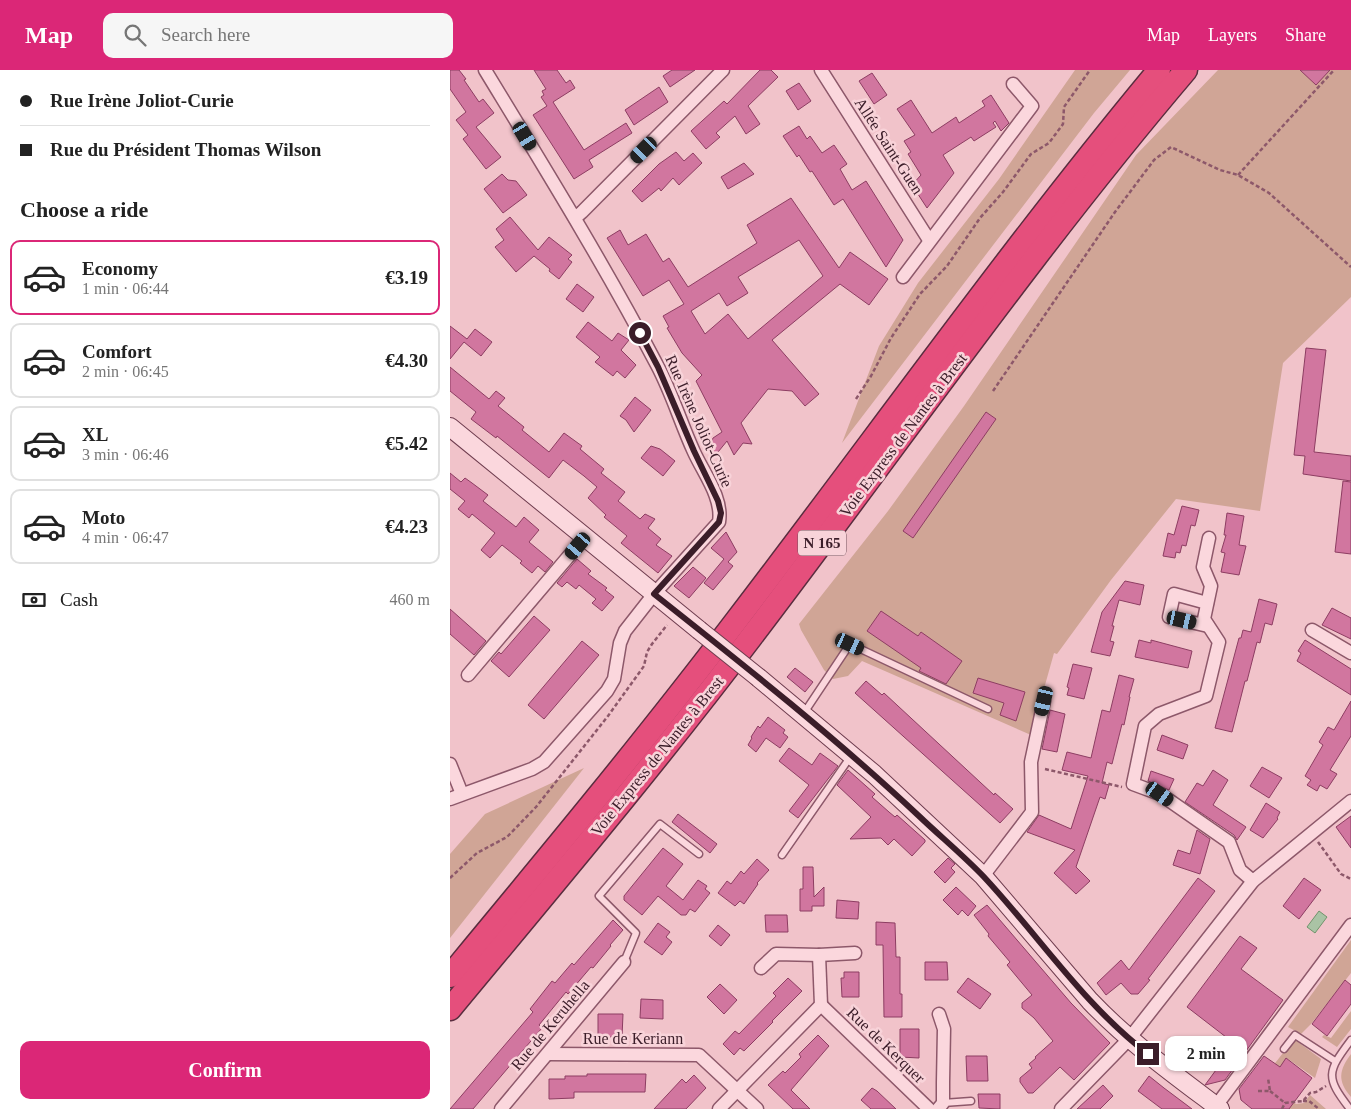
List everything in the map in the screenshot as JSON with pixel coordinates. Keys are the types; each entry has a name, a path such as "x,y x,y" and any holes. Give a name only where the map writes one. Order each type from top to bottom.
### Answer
{"highway":[{"name":"Voie Express de Nantes à Brest","path":"450,976 660,718 782,560 1020,243 1158,70"},
{"name":"Voie Express de Nantes à Brest","path":"450,1009 720,678 1043,248 1143,120 1186,70"}],"street":[{"name":"Rue Irène Joliot-Curie","path":"450,799 532,769 544,762 607,690 614,679 620,643 625,631 654,594 719,522 721,513 718,501 658,367 575,218 485,70"},
{"path":"575,218 723,70"},
{"name":"Allée Saint-Guen","path":"821,70 929,240"},
{"path":"903,277 929,240 1032,106 1013,84"},
{"path":"450,427 852,755 983,876 1090,1001 1129,1039 1218,1107 1351,925"},
{"path":"468,675 585,537"},
{"path":"1209,538 1203,568 1212,586 1204,619 1218,642 1206,696 1159,714 1145,726 1133,784 1160,794 1229,842 1240,870 1253,881"},
{"path":"1208,603 1174,594 1169,617 1208,626"},
{"path":"1312,630 1351,653"},
{"path":"983,876 1032,812 1031,766 1044,701"},
{"path":"450,764 462,794"},
{"path":"1061,1109 1129,1039 1253,881 1351,801"},
{"path":"761,968 776,954 819,955 855,953"},
{"path":"719,1109 821,1005 819,955"},
{"name":"Rue de Keruhella","path":"501,1109 624,962"},
{"name":"Rue de Kerquer","path":"821,1005 929,1109"},
{"name":"Rue de Kerquer","path":"939,1014 944,1029 941,1106"},
{"name":"Rue de Keriann","path":"548,1054 699,1055 757,1109"}],"lane":[{"path":"803,714 850,644 988,709"},
{"path":"782,855 852,755"},
{"path":"624,962 636,934 600,896 660,824 699,854"},
{"path":"1284,1049 1295,1035 1335,1061"},
{"path":"1350,1109 1337,1093 1332,1083 1332,1070 1335,1061 1351,1040"},
{"path":"941,1106 970,1102"}],"path":[{"path":"856,399 871,376 891,338 920,294 947,266 980,218 1003,192 1031,154 1049,143 1063,124 1064,107 1090,70"},
{"path":"1238,175 1334,70"},
{"path":"993,391 1115,212 1154,160 1171,146 1220,170 1238,175 1269,193 1351,267"},
{"path":"450,878 477,853 507,837 536,807 608,716 644,666 647,652 668,623"},
{"path":"1031,766 1120,788 1133,784"},
{"path":"1312,833 1341,874 1351,879"},
{"path":"1268,1078 1270,1091"},
{"path":"1303,1101 1310,1093 1316,1092 1332,1083"},
{"path":"1258,1091 1270,1091 1285,1103 1309,1101 1319,1109"},
{"path":"1282,1109 1285,1103"}],"shaded area":[{"path":"1075,70 1130,70 1094,113 842,443 879,346 918,283 999,179"},
{"path":"1218,70 1351,70 1351,297 1283,363 1260,511 1176,499 1111,580 1057,654 1054,653 1031,735 862,661 848,676 833,679 824,670 799,624 888,511 964,406 1136,155"},
{"path":"584,768 450,938 450,854 485,814"},
{"path":"1319,911 1327,917 1315,933 1307,927"},
{"path":"1351,940 1351,973 1301,1034 1288,1027"},
{"path":"1351,1011 1351,1029 1337,1047 1322,1037 1324,1035 1331,1038"},
{"path":"1294,1039 1321,1059 1315,1078 1288,1059 1277,1072 1272,1067"},
{"path":"1351,1054 1351,1097 1343,1086 1341,1076 1344,1065"},
{"path":"1270,1084 1296,1104 1304,1103 1310,1095 1326,1109 1282,1109"}],"building":[{"path":"450,70 459,70 479,102 483,99 494,113 476,127 501,157 486,169 463,139 468,135 456,120 466,112 450,89"},
{"path":"534,70 557,70 566,83 570,80 575,88 553,102 584,150 626,123 632,133 589,160 593,167 574,179 533,115 547,106 541,97 544,95 542,91 546,89"},
{"path":"672,70 695,70 670,87 663,76"},
{"path":"760,70 771,70 778,77 748,106 760,124 746,134 735,116 716,133 720,137 706,149 691,131 724,101 727,104"},
{"path":"1300,70 1330,70 1316,85"},
{"path":"872,73 887,95 874,104 859,81"},
{"path":"799,83 811,101 798,110 786,91"},
{"path":"659,87 668,102 634,125 625,110"},
{"path":"991,95 1009,123 1001,131 995,121 993,123 996,127 974,141 971,137 943,155 954,173 927,208 912,185 921,175 908,154 911,152 904,141 915,135 897,109 911,100 932,133 956,117 959,123 985,106 982,101"},
{"path":"799,126 807,139 810,136 822,153 834,145 847,164 840,169 852,190 866,181 903,240 886,267 843,199 834,205 812,171 810,172 799,155 797,157 783,136"},
{"path":"676,152 684,161 693,153 702,163 679,185 673,178 661,191 659,188 642,202 632,191 659,164"},
{"path":"744,163 754,174 728,189 721,177"},
{"path":"502,174 508,180 516,181 527,195 503,213 484,189"},
{"path":"791,198 839,268 850,252 888,279 869,305 840,284 772,340 819,394 805,406 792,391 768,389 741,423 752,444 743,443 734,455 727,441 714,457 711,443 713,438 722,432 696,381 702,375 682,353 667,328 669,327 663,316 684,304 669,280 643,296 607,238 620,230 628,245 646,234 663,262 669,258 688,287 757,243 747,225","holes":["799,240 823,276 748,339 728,314 705,334 691,311 719,293 727,306 748,293 738,277"]},
{"path":"510,217 538,250 549,237 572,255 568,259 572,262 559,279 534,256 516,272 495,247 504,240 496,229"},
{"path":"577,284 594,297 583,312 566,299"},
{"path":"588,322 612,341 618,333 629,340 621,350 636,365 625,378 617,371 613,376 595,362 600,357 576,337"},
{"path":"450,326 467,339 475,329 492,342 481,356 464,342 450,359"},
{"path":"1306,348 1326,350 1314,452 1351,456 1351,481 1303,474 1305,456 1294,455"},
{"path":"450,367 489,399 496,391 505,398 498,406 524,427 522,430 549,452 564,433 582,446 580,449 604,469 601,473 625,492 618,501 640,519 645,514 655,519 648,528 661,539 656,545 672,556 658,573 621,543 627,536 604,517 606,515 588,498 597,487 584,476 563,460 549,478 497,436 496,438 471,419 476,412 450,391"},
{"path":"635,397 651,410 634,432 626,420 620,416"},
{"path":"986,412 996,419 913,538 903,531"},
{"path":"651,446 660,449 675,461 663,476 641,458"},
{"path":"450,473 461,482 465,478 488,495 483,501 516,527 524,517 539,530 529,542 553,562 545,572 538,566 532,573 520,563 522,561 502,545 490,558 481,550 495,533 472,514 469,518 458,509 465,501 450,489"},
{"path":"1343,481 1351,482 1351,554 1335,552"},
{"path":"1182,506 1199,510 1195,526 1191,525 1186,546 1182,545 1180,553 1176,552 1175,558 1163,556 1168,533 1174,535"},
{"path":"1227,513 1244,516 1239,545 1246,546 1239,575 1221,572 1225,553 1221,552 1226,535 1224,535"},
{"path":"726,532 737,552 728,562 733,566 713,590 704,583 724,559 711,548"},
{"path":"577,559 591,571 588,574 607,588 605,590 614,597 602,611 592,603 596,599 579,585 576,589 567,582 562,587 557,583"},
{"path":"693,567 706,578 689,598 674,586"},
{"path":"1125,581 1144,585 1140,605 1119,600 1112,626 1114,626 1110,641 1114,642 1110,656 1091,652 1102,612"},
{"path":"1259,599 1277,604 1272,625 1265,623 1260,643 1257,642 1232,732 1215,728 1239,638 1241,638 1243,630 1251,632"},
{"path":"1332,608 1351,618 1351,639 1322,625"},
{"path":"450,609 486,641 474,655 450,634"},
{"path":"881,611 918,636 921,632 962,661 946,684 919,671 921,668 867,631"},
{"path":"534,616 550,630 509,677 491,661 499,652 501,654"},
{"path":"1139,640 1151,643 1151,640 1192,651 1188,668 1135,657"},
{"path":"1305,640 1351,669 1351,695 1297,661 1301,653 1298,651"},
{"path":"582,641 599,655 544,719 528,705"},
{"path":"1073,664 1092,668 1084,699 1067,695 1069,688 1067,687"},
{"path":"795,668 813,682 805,692 787,677"},
{"path":"1119,675 1134,679 1124,725 1122,724 1112,764 1107,762 1102,783 1109,785 1105,799 1100,797 1076,867 1090,881 1076,894 1054,873 1075,850 1027,832 1039,815 1071,829 1088,776 1062,770 1067,752 1091,758 1102,710 1110,712"},
{"path":"978,678 1025,692 1016,721 1000,715 1004,703 973,693"},
{"path":"866,681 882,695 884,693 994,795 995,793 1013,809 1000,823 855,693"},
{"path":"1351,701 1351,736 1330,770 1337,774 1327,789 1320,785 1317,791 1307,785 1311,780 1305,776 1323,745 1319,742 1328,727 1334,730"},
{"path":"1050,710 1065,714 1057,752 1042,749"},
{"path":"768,717 785,730 783,733 788,737 780,748 766,738 756,752 748,745 758,726 760,728"},
{"path":"1162,735 1188,745 1183,759 1157,750"},
{"path":"789,748 812,765 820,753 838,766 798,818 789,811 809,785 779,761"},
{"path":"1262,767 1282,778 1269,798 1250,786"},
{"path":"848,770 875,794 872,797 895,817 897,815 925,840 912,856 894,839 888,845 881,838 850,839 871,817 837,785"},
{"path":"1213,770 1228,780 1213,805 1246,827 1237,840 1234,835 1185,802 1197,783 1203,786"},
{"path":"1151,771 1174,779 1169,790 1148,781"},
{"path":"1266,803 1280,812 1278,819 1263,838 1250,830"},
{"path":"678,814 717,844 710,853 672,822"},
{"path":"1351,816 1351,848 1336,827"},
{"path":"1197,830 1210,839 1200,874 1173,865 1178,850 1190,854"},
{"path":"663,848 683,864 666,886 683,900 698,880 707,886 705,889 710,893 695,912 690,909 686,915 681,915 658,896 642,915 624,900 624,896"},
{"path":"948,858 955,864 951,868 955,872 945,883 934,872"},
{"path":"757,859 769,870 757,883 744,904 740,901 735,906 718,893 727,881 731,884 741,871 744,874"},
{"path":"803,867 813,867 814,897 824,887 824,906 812,906 812,911 800,911"},
{"path":"1198,878 1215,891 1148,979 1150,980 1138,994 1131,994 1121,983 1106,995 1097,983 1121,960 1129,970"},
{"path":"1304,878 1321,890 1299,919 1283,906"},
{"path":"956,887 976,906 968,916 962,910 958,915 943,900"},
{"path":"837,900 859,902 858,919 836,918"},
{"path":"987,905 1071,1003 1110,1043 1074,1080 1060,1067 1033,1093 1028,1093 1020,1082 1020,1078 1032,1068 1029,1064 1053,1041 1034,1018 1022,1008 1022,1003 1032,995 1007,965 1010,962 988,936 989,934 974,915"},
{"path":"765,915 787,915 788,932 766,932"},
{"path":"613,920 623,930 593,968 591,967 568,994 566,992 539,1025 542,1028 473,1109 450,1109 533,1012 530,1009 552,981 555,983 572,963 574,965"},
{"path":"876,922 895,923 896,957 900,957 902,1017 884,1017 883,945 876,945"},
{"path":"658,923 670,932 666,937 672,942 662,955 644,942"},
{"path":"718,925 730,935 721,946 709,936"},
{"path":"1240,936 1257,948 1241,969 1283,1000 1225,1080 1205,1085 1235,1044 1187,1007"},
{"path":"925,962 947,962 948,980 925,980"},
{"path":"844,972 859,972 859,997 842,997 841,978 844,978"},
{"path":"788,978 802,991 744,1051 740,1048 734,1055 723,1044 735,1031 739,1034 776,996 773,993"},
{"path":"968,978 991,994 980,1009 957,992"},
{"path":"1345,980 1351,985 1351,1004 1327,1036 1312,1024"},
{"path":"720,984 737,1000 724,1014 707,997"},
{"path":"641,999 663,1000 663,1019 640,1018"},
{"path":"598,1014 623,1014 622,1037 598,1037"},
{"path":"900,1029 919,1029 919,1058 900,1057"},
{"path":"818,1035 829,1046 791,1090 810,1109 793,1109 768,1085 783,1071 785,1073 801,1057 799,1054"},
{"path":"966,1056 987,1056 988,1081 967,1081"},
{"path":"1264,1056 1280,1067 1286,1058 1312,1078 1289,1109 1252,1109 1241,1100 1239,1089"},
{"path":"587,1074 646,1074 645,1092 574,1092 574,1098 549,1099 549,1079 565,1079 565,1076 587,1076"},
{"path":"694,1075 706,1088 686,1109 654,1109 682,1079 686,1083"},
{"path":"1149,1076 1192,1109 1162,1109 1138,1091"},
{"path":"1103,1085 1113,1096 1100,1109 1077,1109"},
{"path":"872,1088 896,1109 871,1109 861,1100"},
{"path":"978,1094 1000,1094 1000,1109 979,1108"}],"route":[{"path":"640,333 658,367 718,501 721,513 719,522 654,594 874,774 983,876 1090,1001 1108,1020 1148,1054"}]}
